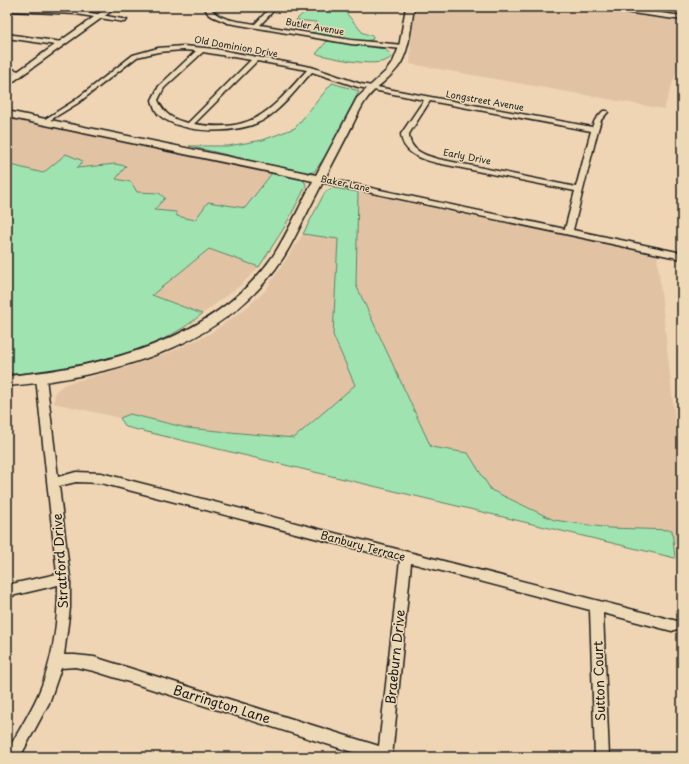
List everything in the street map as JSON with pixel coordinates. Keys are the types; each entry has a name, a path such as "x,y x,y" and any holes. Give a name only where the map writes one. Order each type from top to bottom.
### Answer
{"street":[{"path":"7,83 112,7"},
{"name":"Butler Avenue","path":"206,7 211,14 221,19 352,42 402,47"},
{"path":"256,26 274,7"},
{"path":"7,381 40,378 91,369 138,355 187,334 230,307 256,284 274,263 319,179 328,166 359,104 371,88 394,68 402,47 410,7"},
{"path":"603,7 682,18"},
{"path":"7,9 65,12 124,20"},
{"path":"7,36 62,44"},
{"name":"Old Dominion Drive","path":"45,122 76,102 136,56 166,48 202,50 311,69 350,83 371,88"},
{"path":"202,50 161,87 155,100 157,108 164,116 175,121 204,128 224,129 256,122 272,111 311,69"},
{"path":"190,125 254,59"},
{"path":"7,70 21,73"},
{"name":"Longstreet Avenue","path":"371,88 595,130"},
{"name":"Early Drive","path":"428,99 405,134 406,143 415,152 437,162 580,190"},
{"path":"569,231 598,120 605,112"},
{"name":"Baker Lane","path":"7,114 569,231 682,256"},
{"name":"Stratford Drive","path":"12,757 44,698 56,662 64,608 64,578 40,378"},
{"name":"Banbury Terrace","path":"53,483 76,477 101,478 672,625"},
{"name":"Braeburn Drive","path":"385,756 406,557"},
{"path":"7,592 64,578"},
{"name":"Sutton Court","path":"596,606 602,757"},
{"name":"Barrington Lane","path":"56,662 94,664 385,756"}],"shaded area":[{"path":"415,7 595,7 682,22 682,54 664,109 410,64 412,14"},
{"path":"7,117 272,173 245,208 208,202 196,220 177,216 176,212 154,210 165,198 159,193 137,192 115,179 126,166 115,164 76,168 83,161 43,173 7,164"},
{"path":"358,192 657,255 682,486 682,545 554,520 491,490 468,453 431,447 356,285"},
{"path":"303,234 338,239 333,335 356,385 294,438 187,428 130,414 120,418 54,403 55,392 65,384 124,368 173,351 207,335 241,312 265,291"},
{"path":"209,249 259,267 241,285 202,314 151,295"}],"green space":[{"path":"310,7 341,7 363,33 373,36 372,40 359,41 341,38 341,30 336,29 330,31 332,36 316,34 312,31 316,22 296,20"},
{"path":"327,41 385,49 392,56 386,60 367,63 316,54"},
{"path":"332,83 359,91 332,147 314,172 305,173 189,146 228,146 263,140 295,128"},
{"path":"66,154 83,161 77,168 115,164 126,166 116,179 131,182 137,192 159,193 165,198 154,210 176,212 177,216 195,220 208,202 245,208 272,173 301,179 305,182 306,186 284,228 259,267 209,249 152,295 202,314 182,328 160,341 136,351 110,359 83,366 57,370 7,374 7,164 43,173"},
{"path":"333,188 358,192 356,285 431,447 468,453 491,490 554,520 609,528 672,530 675,558 126,427 120,418 130,414 187,428 294,438 355,385 333,335 338,239 303,234 325,192"}]}
